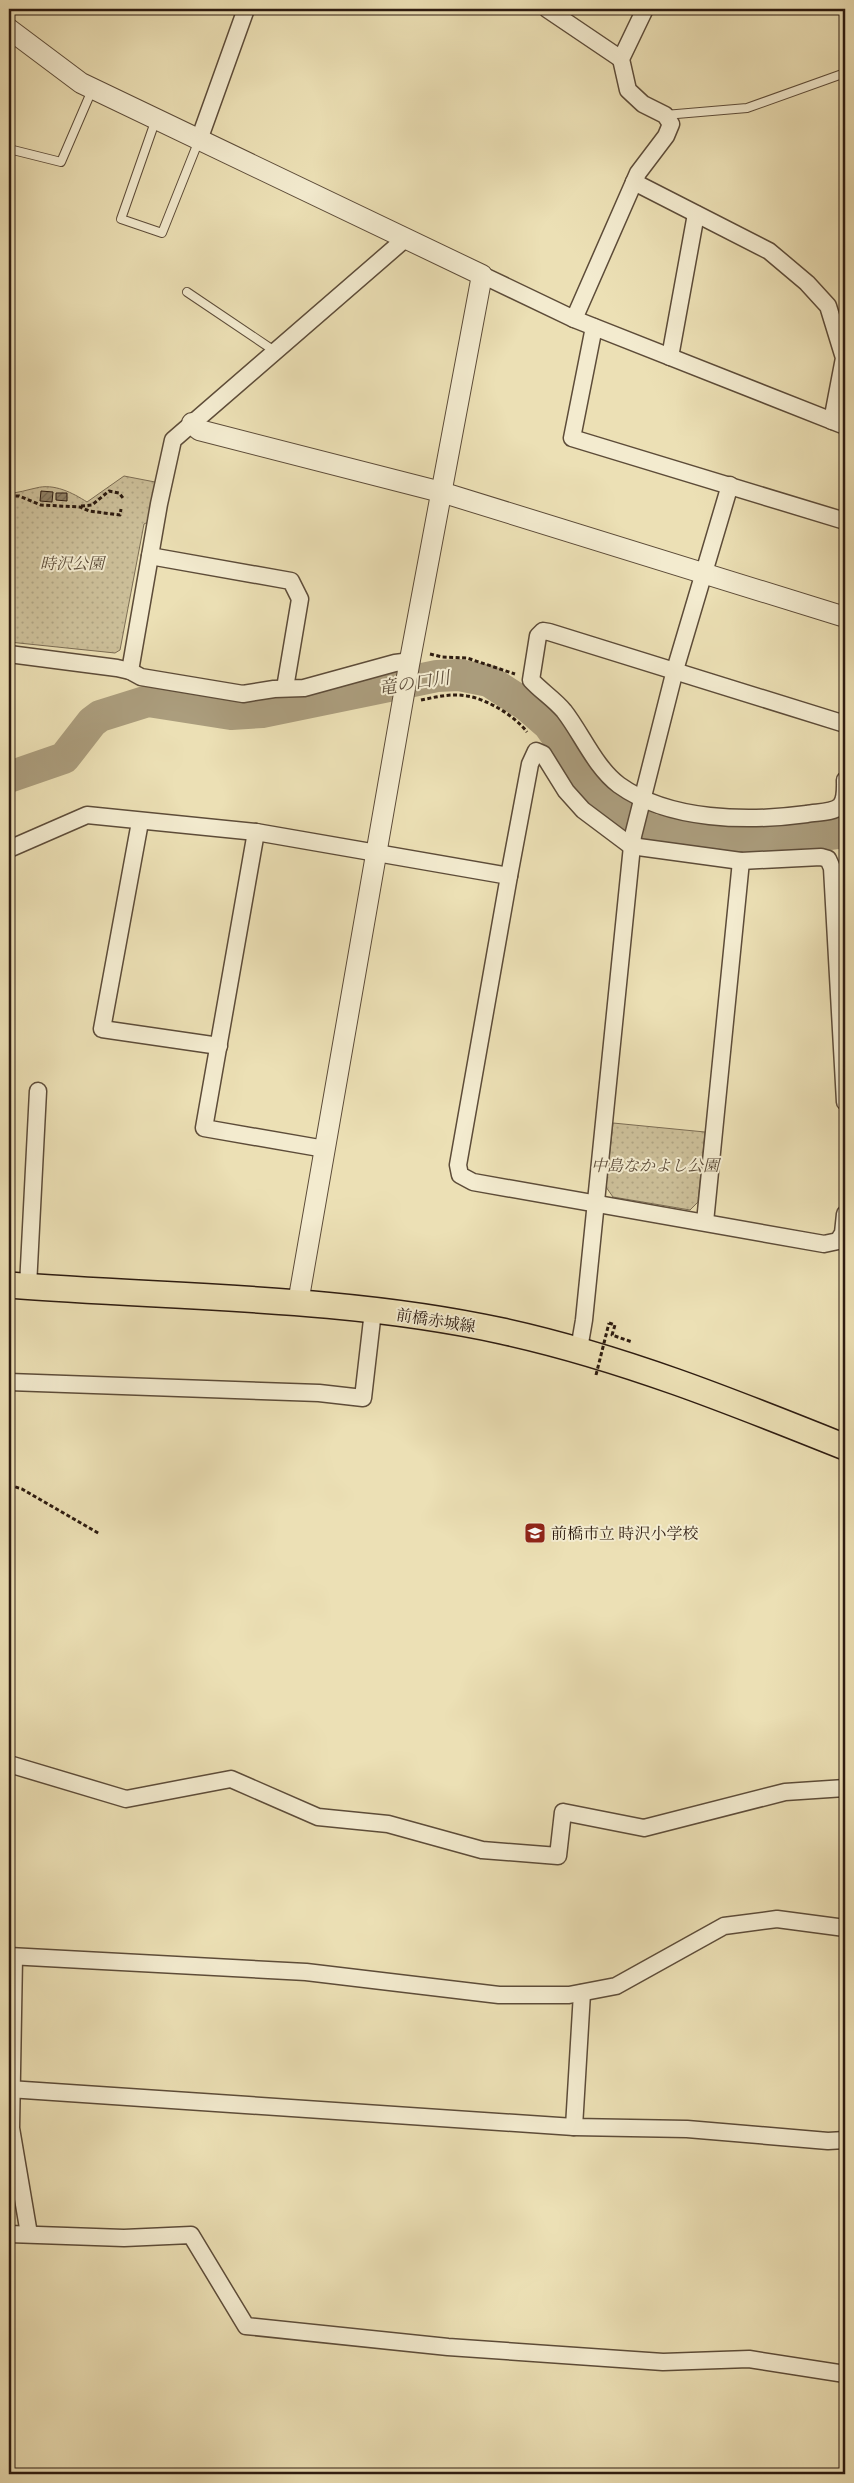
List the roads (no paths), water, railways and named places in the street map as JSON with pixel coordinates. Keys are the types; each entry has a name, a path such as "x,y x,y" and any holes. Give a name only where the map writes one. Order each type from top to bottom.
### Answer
{"main road":[{"name":"前橋赤城線","path":"19,1285 298,1303 373,1311 500,1330 579,1349 688,1384 845,1447"}],"street":[{"path":"199,140 246,9"},
{"path":"547,9 621,59"},
{"path":"574,319 638,173 666,136 671,124 665,115 643,104 628,90 621,59 645,9"},
{"path":"9,28 81,83 405,239 574,319 838,423 844,358 828,306 806,282 769,251 634,182"},
{"path":"670,357 696,214"},
{"path":"130,671 173,440 405,239"},
{"path":"298,1303 378,853 412,699 410,663 482,275"},
{"path":"594,327 572,438 845,521"},
{"path":"192,423 199,430 441,492 845,617"},
{"path":"579,1349 584,1320 632,841 675,670 730,485"},
{"path":"150,556 291,581 300,599 285,688"},
{"path":"845,724 549,632 543,631 538,636 531,680 562,709 604,770 618,784 642,801 717,817 791,816 834,810 841,806 844,800 845,780"},
{"path":"9,654 130,671 141,677 243,694 285,688 304,688 395,662 410,663"},
{"path":"845,1101 832,868 828,859 821,857 741,861 632,841 583,810 566,791 543,754 536,751 530,764 508,876 458,1165 460,1175 473,1182 832,1243 838,1241 843,1233 845,1214"},
{"path":"9,849 87,815 140,822 256,832 508,876"},
{"path":"140,822 102,1029 219,1046"},
{"path":"256,832 204,1128 325,1149"},
{"path":"705,1222 741,861"},
{"path":"19,1285 38,1091"},
{"path":"9,1382 319,1393 364,1398 373,1311"},
{"path":"9,1764 126,1799 231,1779 318,1817 388,1824 482,1850 558,1856 563,1812 644,1828 785,1792 845,1788"},
{"path":"29,2234 11,2128 12,1957 306,1972 499,1995 582,1993 616,1986 724,1926 777,1919 845,1928"},
{"path":"574,2127 582,1993"},
{"path":"10,2090 574,2127 687,2128 828,2141 845,2140"},
{"path":"9,2234 124,2238 191,2235 246,2326 448,2348 663,2362 750,2359 845,2374"}],"lane":[{"path":"665,115 747,108 845,72"},
{"path":"9,149 62,162 92,88"},
{"path":"156,119 121,219 162,233 199,140"},
{"path":"187,292 276,352"}],"waterway":[{"name":"竜の口川","path":"9,777 64,758 92,722 100,716 148,701 231,714 262,712 437,676 459,675 489,681 526,705 549,725 591,785 621,812 651,830 691,835 781,840 845,832"}],"place":[{"name":"前橋市立 時沢小学校","path":"535,1533"}],"park label":[{"name":"時沢公園","path":"72,563"},
{"name":"中島なかよし公園","path":"655,1165"}]}
